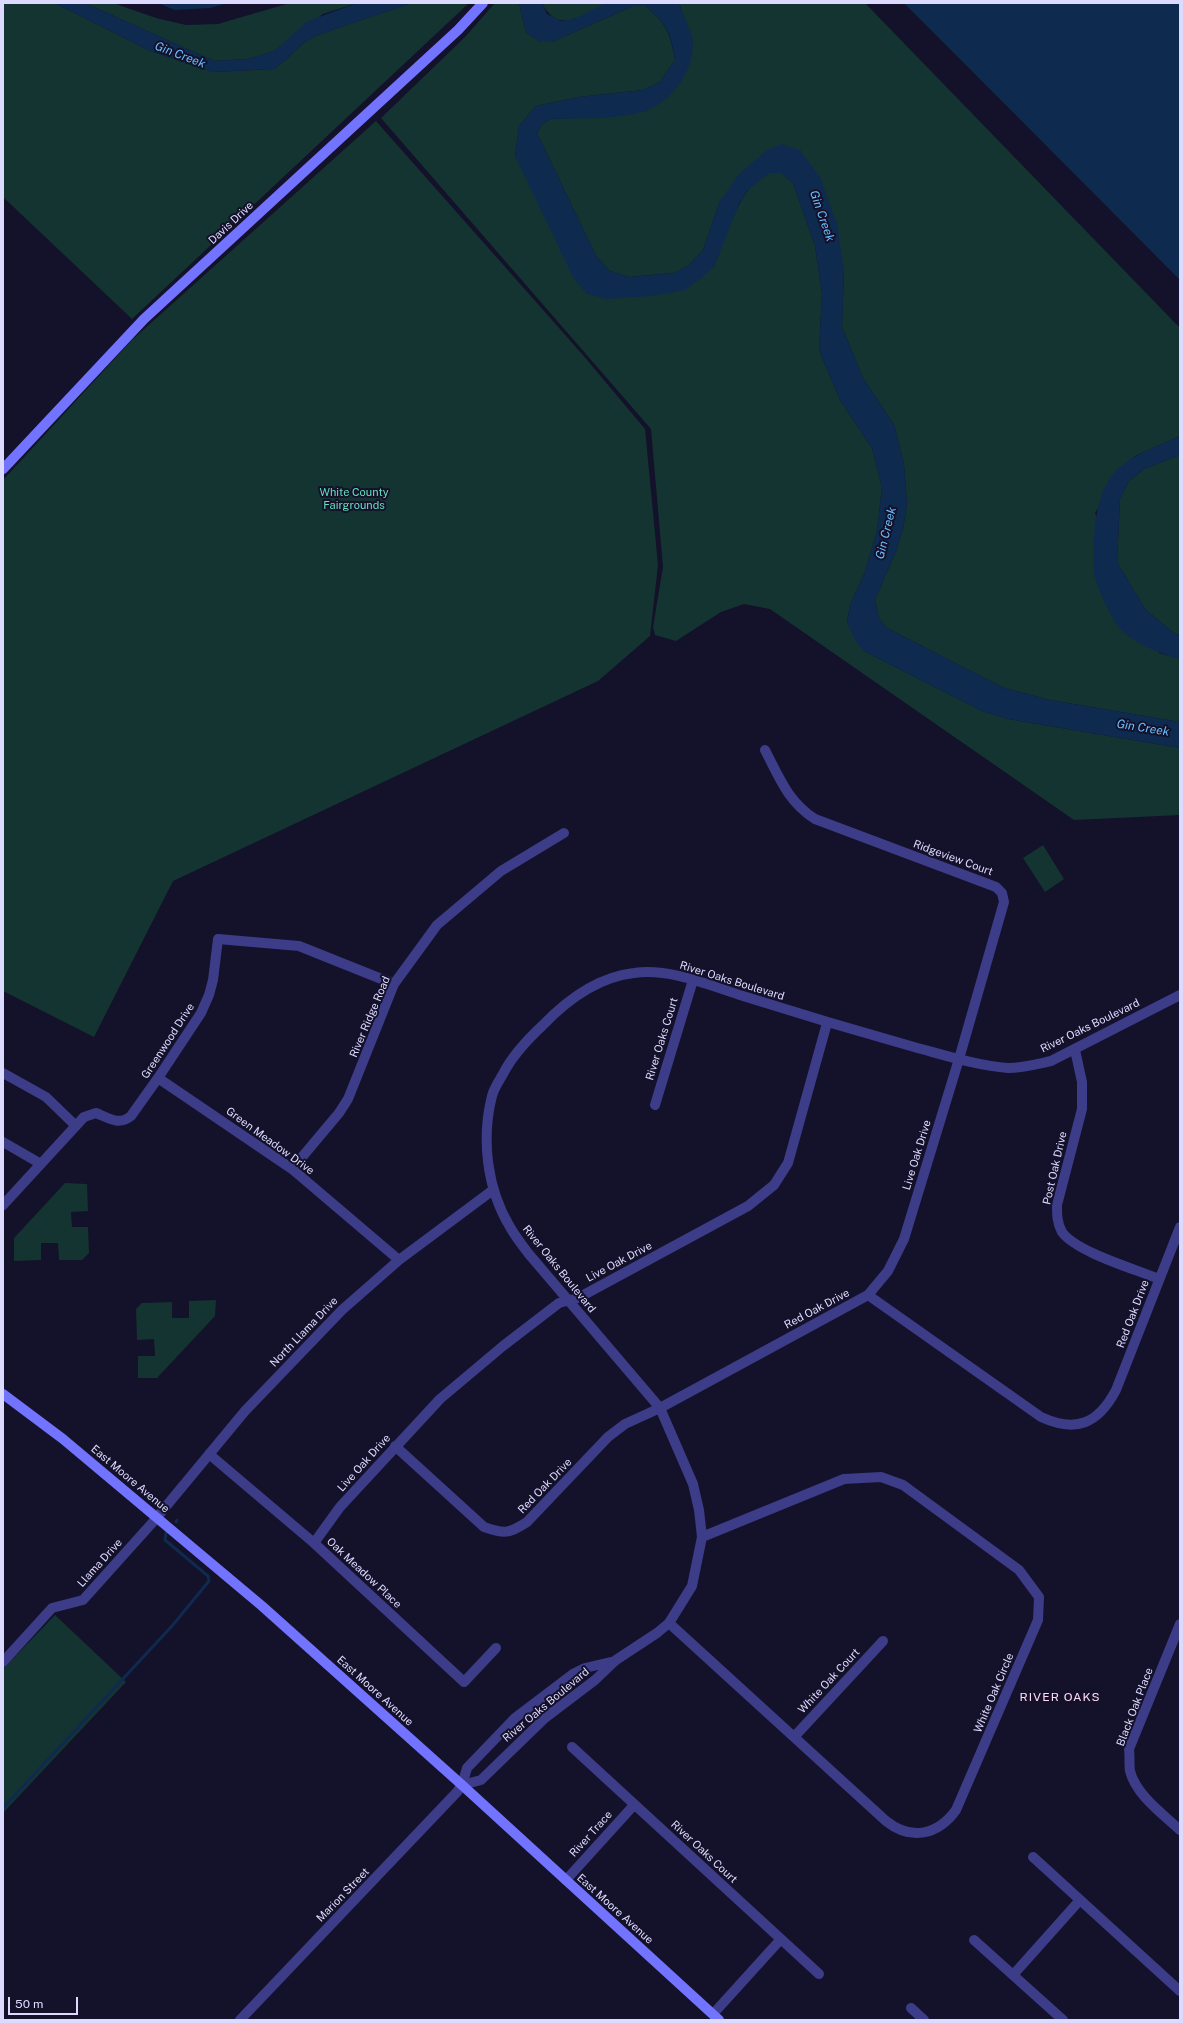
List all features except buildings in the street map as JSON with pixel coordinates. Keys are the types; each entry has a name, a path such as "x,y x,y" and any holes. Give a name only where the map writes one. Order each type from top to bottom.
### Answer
{"street":[{"name":"Davis Drive","path":"3,469 144,319 458,30 483,3"},
{"name":"Ridgeview Court","path":"765,750 791,798 802,811 815,819 996,887 1002,893 1004,902 959,1059"},
{"name":"River Ridge Road","path":"292,1169 339,1113 348,1099 394,984 427,937 447,914 501,871 564,833"},
{"name":"Greenwood Drive","path":"3,1205 84,1117 96,1113 118,1122 125,1121 131,1116 201,1013 209,996 218,939 299,946 394,984"},
{"name":"River Oaks Boulevard","path":"462,1785 481,1780 530,1732 596,1680 616,1660 657,1633 669,1623 692,1586 702,1537 699,1510 692,1484 660,1408 528,1253 509,1226 493,1190 487,1156 487,1123 493,1094 505,1069 527,1040 579,992 633,973 660,972 693,980 827,1023 959,1059 1007,1068 1030,1066 1051,1061 1180,995"},
{"name":"River Oaks Court","path":"655,1105 693,980"},
{"name":"Live Oak Drive","path":"314,1543 340,1507 428,1410 450,1390 558,1303 578,1298 748,1206 774,1185 788,1163 827,1023"},
{"name":"Post Oak Drive","path":"1075,1050 1082,1082 1082,1109 1057,1205 1057,1219 1062,1232 1073,1243 1088,1251 1159,1279"},
{"name":"Live Oak Drive","path":"868,1295 888,1271 904,1239 959,1059"},
{"path":"3,1073 46,1097 76,1126"},
{"name":"Green Meadow Drive","path":"158,1078 292,1169 399,1260"},
{"path":"3,1142 40,1164"},
{"name":"North Llama Drive","path":"157,1517 245,1411 342,1310 399,1260 493,1190"},
{"name":"Red Oak Drive","path":"395,1446 484,1527 501,1533 514,1531 527,1522 608,1437 626,1424 660,1408 868,1295 1041,1417 1053,1422 1077,1425 1087,1422 1097,1416 1111,1399 1180,1227"},
{"name":"East Moore Avenue","path":"3,1394 52,1431 262,1606 462,1785 716,2017"},
{"name":"Oak Meadow Place","path":"209,1454 314,1543 464,1682 496,1648"},
{"name":"White Oak Circle","path":"669,1623 893,1826 910,1833 920,1834 937,1829 956,1810 1038,1620 1039,1597 1019,1570 903,1484 881,1477 844,1479 702,1537"},
{"name":"Llama Drive","path":"3,1662 52,1608 83,1600 157,1517"},
{"name":"Black Oak Place","path":"1180,1624 1129,1749 1130,1772 1138,1786 1149,1801 1180,1830"},
{"name":"White Oak Court","path":"794,1737 883,1641"},
{"name":"River Oaks Boulevard","path":"462,1785 467,1768 525,1710 553,1688 579,1671 616,1660"},
{"name":"River Oaks Court","path":"572,1747 819,1974"},
{"name":"Marion Street","path":"240,2020 462,1785"},
{"name":"River Trace","path":"566,1880 634,1805"},
{"path":"1033,1857 1180,1991"},
{"path":"1013,1975 1080,1900"},
{"path":"716,2017 781,1939"},
{"path":"974,1940 1063,2020"},
{"path":"911,2008 924,2020"}],"green space":[{"path":"3,3 55,3 150,51 213,72 274,69 303,44 315,36 411,3 469,3 132,319 3,197"},
{"path":"85,3 113,3 156,18 186,25 218,24 290,3 357,3 323,14 274,51 248,59 214,61"},
{"path":"495,3 519,3 526,32 540,42 552,42 633,6 646,6 663,24 671,42 675,60 660,82 643,90 579,97 536,106 519,126 515,156 587,294 714,267 728,229 742,199 750,187 759,178 769,173 782,173 793,183 815,246 822,293 819,350 840,400 872,448 882,487 877,531 865,572 850,605 847,622 864,651 982,711 1008,719 1180,748 1180,815 1074,820 770,609 744,604 721,612 676,641 655,635 653,627 663,567 651,429 381,118 465,37"},
{"path":"542,3 606,3 600,8 580,17 561,20 556,19 551,15"},
{"path":"679,3 865,3 1180,328 1180,436 1135,456 1095,513 1159,653 1180,659 1180,722 1050,700 1004,688 887,628 879,619 875,600 896,551 903,529 907,504 904,465 894,425 863,378 842,327 844,271 800,150 720,201 703,250 688,266 674,273 629,277 610,271 596,256 537,133 542,124 551,119 626,115 648,110 693,42"},
{"name":"White County Fairgrounds","path":"376,121 582,354 645,429 658,565 650,636 598,681 173,881 94,1037 3,991 3,480 132,340"},
{"path":"1180,455 1180,635 1175,634 1145,609 1117,562 1120,499 1129,481 1144,469"},
{"path":"1043,845 1064,879 1045,892 1023,858"},
{"path":"65,1183 87,1184 88,1211 71,1212 72,1227 88,1227 89,1253 82,1260 59,1260 58,1243 41,1243 41,1260 14,1261 14,1238"},
{"path":"216,1300 215,1316 157,1378 138,1378 138,1356 155,1356 154,1339 137,1340 136,1309 142,1303 172,1302 172,1318 189,1318 189,1301"},
{"path":"55,1615 126,1682 3,1813 3,1669"}],"water":[{"name":"Gin Creek","path":"55,3 85,3 214,61 248,59 274,51 308,21 357,3 411,3 315,36 303,44 274,69 213,72 150,51"},
{"path":"159,3 228,3 210,8 174,10"},
{"name":"Gin Creek","path":"519,3 542,3 547,14 561,21 574,19 606,3 679,3 693,39 690,64 686,74 674,91 657,105 638,113 613,117 551,119 542,124 537,133 596,256 610,271 629,277 674,273 688,266 703,250 720,201 740,173 766,151 781,144 800,150 820,177 837,224 844,271 842,327 863,378 894,425 904,465 907,504 903,529 896,551 875,600 879,619 887,628 1004,688 1050,700 1180,722 1180,748 1008,719 982,711 864,651 856,642 847,622 850,605 865,572 877,531 882,487 872,448 840,400 819,350 822,293 815,246 793,183 781,173 769,173 747,191 739,204 714,267 685,290 651,296 607,299 587,294 574,279 515,156 519,126 536,106 579,97 643,90 660,82 675,60 672,42 663,24 646,6 633,6 552,42 540,42 526,32"},
{"path":"904,3 1180,3 1180,280"},
{"path":"1180,436 1180,455 1144,469 1129,481 1120,499 1117,562 1145,609 1175,634 1180,635 1180,659 1158,652 1129,637 1114,621 1095,578 1093,550 1099,503 1107,483 1113,474 1121,466 1139,454"}],"waterway":[{"path":"3,1808 172,1626 209,1581 208,1576 165,1540 166,1533"}],"district":[{"name":"RIVER OAKS","path":"1060,1697"}]}
